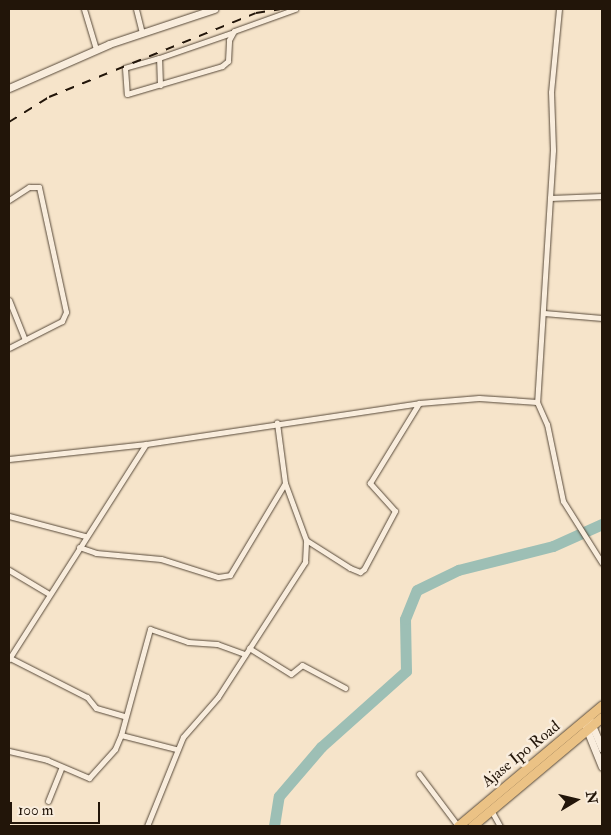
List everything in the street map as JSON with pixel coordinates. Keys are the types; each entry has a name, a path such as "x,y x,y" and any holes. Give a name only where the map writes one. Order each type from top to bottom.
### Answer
{"highway":[{"name":"Ajase Ipo Road","path":"472,826 588,724 602,705"},
{"name":"Ajase Ipo Road","path":"458,826 588,724 602,718"}],"street":[{"path":"84,9 96,49"},
{"path":"136,9 142,32"},
{"path":"9,88 96,49 214,9"},
{"path":"234,31 228,40 226,64 160,86 127,94 123,73 135,64 158,58 295,9"},
{"path":"559,9 551,92 550,198 537,402 547,424 563,501 602,563"},
{"path":"158,58 160,86"},
{"path":"9,200 29,187 39,187 65,304 62,321 9,348"},
{"path":"550,198 602,196"},
{"path":"9,300 25,340"},
{"path":"544,313 602,318"},
{"path":"9,459 146,444 419,403 479,398 537,402"},
{"path":"306,540 350,568 360,572 364,569 395,511 370,483 419,403"},
{"path":"147,826 176,749 218,697 304,562 306,540 285,483 277,423"},
{"path":"124,716 96,708 87,697 9,658 79,547 84,536 146,444"},
{"path":"79,547 96,553 161,559 218,577 230,575 285,483"},
{"path":"9,516 84,536"},
{"path":"9,570 49,594"},
{"path":"9,751 47,760 60,768 89,778 115,749 121,735 124,716 150,629 188,642 217,644 245,654"},
{"path":"249,648 291,674 302,665 345,688"},
{"path":"588,724 602,748"},
{"path":"588,724 602,768"},
{"path":"121,735 176,749"},
{"path":"48,801 60,768"},
{"path":"419,774 458,826"},
{"path":"491,810 500,826"}],"waterway":[{"path":"274,826 279,796 321,747 406,671 405,619 417,590 458,570 553,546 602,524"}],"railway":[{"path":"9,122 49,97 256,13 280,9"}]}
